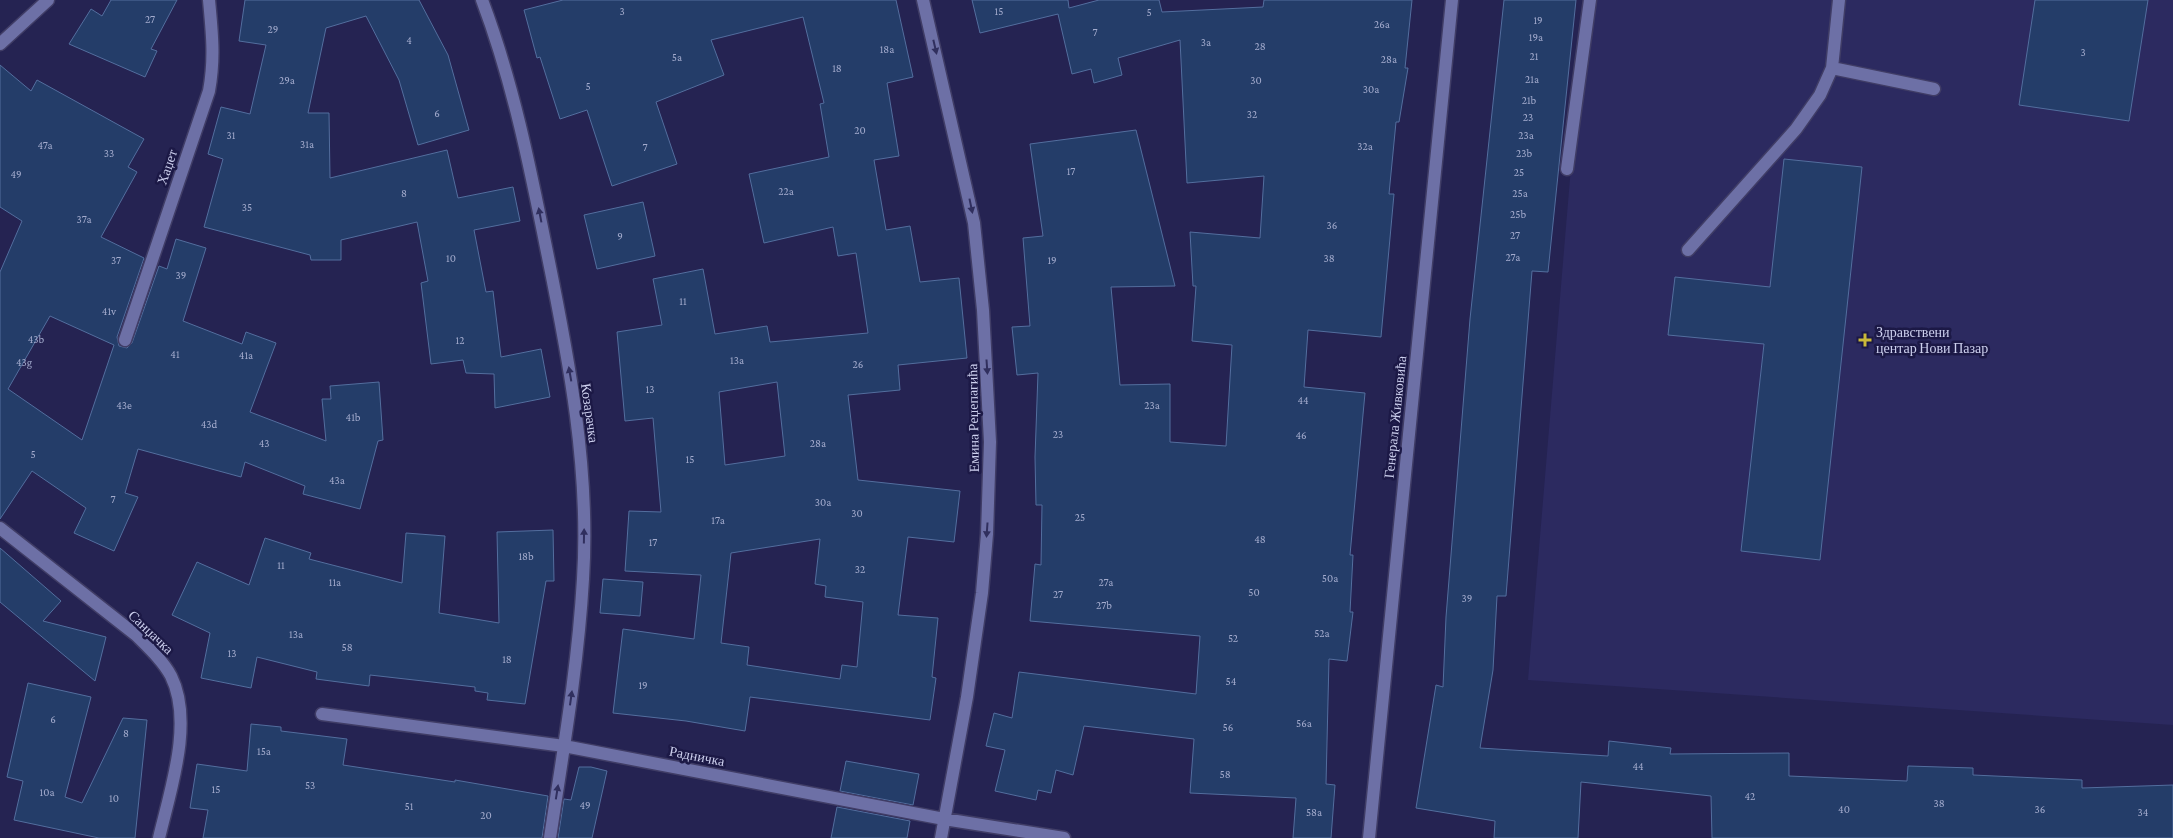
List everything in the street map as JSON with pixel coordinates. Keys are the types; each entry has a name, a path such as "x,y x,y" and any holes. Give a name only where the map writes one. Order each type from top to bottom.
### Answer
{"street":[{"path":"0,44 48,0"},
{"name":"Хаџет","path":"125,340 209,91 214,46 209,0"},
{"name":"Козарачка","path":"482,0 517,109 532,176 574,395 581,458 584,512 583,578 576,663 550,838"},
{"name":"Емина Реџепагића","path":"924,0 974,223 983,310 990,432 989,490 982,593 967,697 941,838"},
{"name":"Генерала Живковића","path":"1369,838 1452,0"},
{"path":"1567,169 1590,0"},
{"path":"1688,250 1796,129 1820,96 1832,68 1839,0"},
{"path":"1832,68 1934,89"},
{"name":"Санџачка","path":"0,528 136,635 152,651 171,676 180,703 179,740 177,761 159,838"},
{"name":"Радничка","path":"322,714 564,746 944,819 1064,838"}],"shaded area":[{"name":"Здравствени центар Нови Пазар","path":"1585,0 2173,0 2173,725 1528,680"}],"building":[{"path":"111,0 177,0 151,49 157,51 145,77 69,44 91,9 102,16"},
{"path":"245,0 419,0 448,55 469,130 418,145 399,80 366,16 326,28 308,113 329,113 330,178 447,150 458,198 513,187 520,221 474,230 486,292 493,291 501,357 541,349 550,397 495,408 494,374 466,373 463,360 431,364 421,283 428,281 417,222 341,240 341,260 311,260 310,255 204,227 223,159 208,154 221,107 250,114 266,45 239,41"},
{"path":"563,0 896,0 913,77 887,83 899,156 874,160 886,230 910,226 920,282 959,278 967,358 898,365 900,390 848,395 858,480 960,491 954,542 908,537 898,615 938,618 932,677 936,678 930,720 750,697 745,731 686,721 613,713 623,629 694,639 701,575 625,571 629,511 661,512 653,418 625,421 617,332 662,325 653,279 703,269 715,334 767,326 770,342 868,333 856,253 838,256 833,227 764,243 749,174 829,157 820,104 824,103 803,17 711,40 724,75 656,102 677,164 612,186 587,110 560,119 540,57 537,58 524,10","holes":["777,382 785,456 725,465 719,392","820,539 815,584 826,586 825,597 863,602 857,667 842,665 840,679 747,665 749,647 721,643 731,553"]},
{"path":"972,0 1068,0 1069,8 1099,0 1159,0 1162,12 1263,7 1264,0 1412,0 1405,68 1408,68 1399,122 1396,122 1389,194 1394,194 1381,337 1308,330 1304,387 1365,393 1350,555 1353,555 1350,612 1353,612 1347,661 1329,659 1326,784 1335,785 1331,838 1293,838 1296,798 1190,793 1194,739 1084,726 1073,775 1056,770 1051,793 1038,790 1036,800 995,791 1005,750 986,746 994,713 1012,718 1019,672 1196,694 1200,636 1030,621 1035,564 1041,565 1042,505 1036,505 1035,457 1038,373 1017,375 1012,327 1030,326 1023,238 1043,236 1030,144 1136,130 1175,286 1111,287 1120,385 1170,384 1170,442 1226,446 1232,345 1192,341 1196,286 1193,286 1190,232 1260,238 1264,176 1187,183 1180,40 1118,58 1122,75 1094,83 1091,69 1072,74 1058,14 980,33"},
{"path":"1504,0 1576,0 1548,272 1532,271 1506,596 1497,596 1493,670 1480,748 1608,756 1609,741 1671,748 1670,754 1789,753 1789,776 1907,781 1908,766 1973,768 1973,775 2082,780 2082,788 2173,785 2173,838 1712,838 1711,796 1581,782 1578,838 1494,838 1495,821 1416,808 1436,685 1443,687 1446,617 1470,319"},
{"path":"2035,0 2148,0 2129,121 2019,105"},
{"path":"0,65 31,91 37,80 144,139 128,167 137,172 101,237 144,258 117,337 119,346 127,348 132,343 159,266 167,269 176,239 206,248 183,321 242,344 246,332 276,343 250,412 326,441 322,399 331,399 330,386 379,382 383,440 378,441 360,509 303,494 305,486 245,462 241,477 138,449 125,493 138,497 114,551 74,533 86,508 32,471 0,519 0,272 22,221 0,207","holes":["50,316 114,345 82,440 8,389"]},
{"path":"1784,159 1862,167 1820,560 1741,551 1764,344 1668,335 1675,277 1770,287"},
{"path":"643,202 655,256 597,269 584,215"},
{"path":"553,530 554,581 546,581 525,704 487,700 488,693 475,691 475,687 370,675 369,686 316,679 317,672 257,657 251,688 201,678 210,633 172,615 197,562 249,585 265,538 311,553 309,559 402,583 406,533 445,536 439,613 499,623 497,532"},
{"path":"0,548 61,601 43,621 106,637 95,681 0,602"},
{"path":"603,579 643,582 640,616 600,613"},
{"path":"28,683 91,697 65,797 82,803 123,718 147,720 135,838 99,838 14,820 23,781 7,777"},
{"path":"251,724 281,727 281,731 347,739 343,765 455,782 455,780 548,796 542,838 203,838 208,810 190,808 197,764 247,771"},
{"path":"846,761 919,774 913,805 840,791"},
{"path":"579,767 591,767 607,771 592,838 558,838 564,799 571,800"},
{"path":"837,807 910,821 907,838 831,838"}],"place":[{"name":"Здравствени центар Нови Пазар","path":"1865,340"}]}
